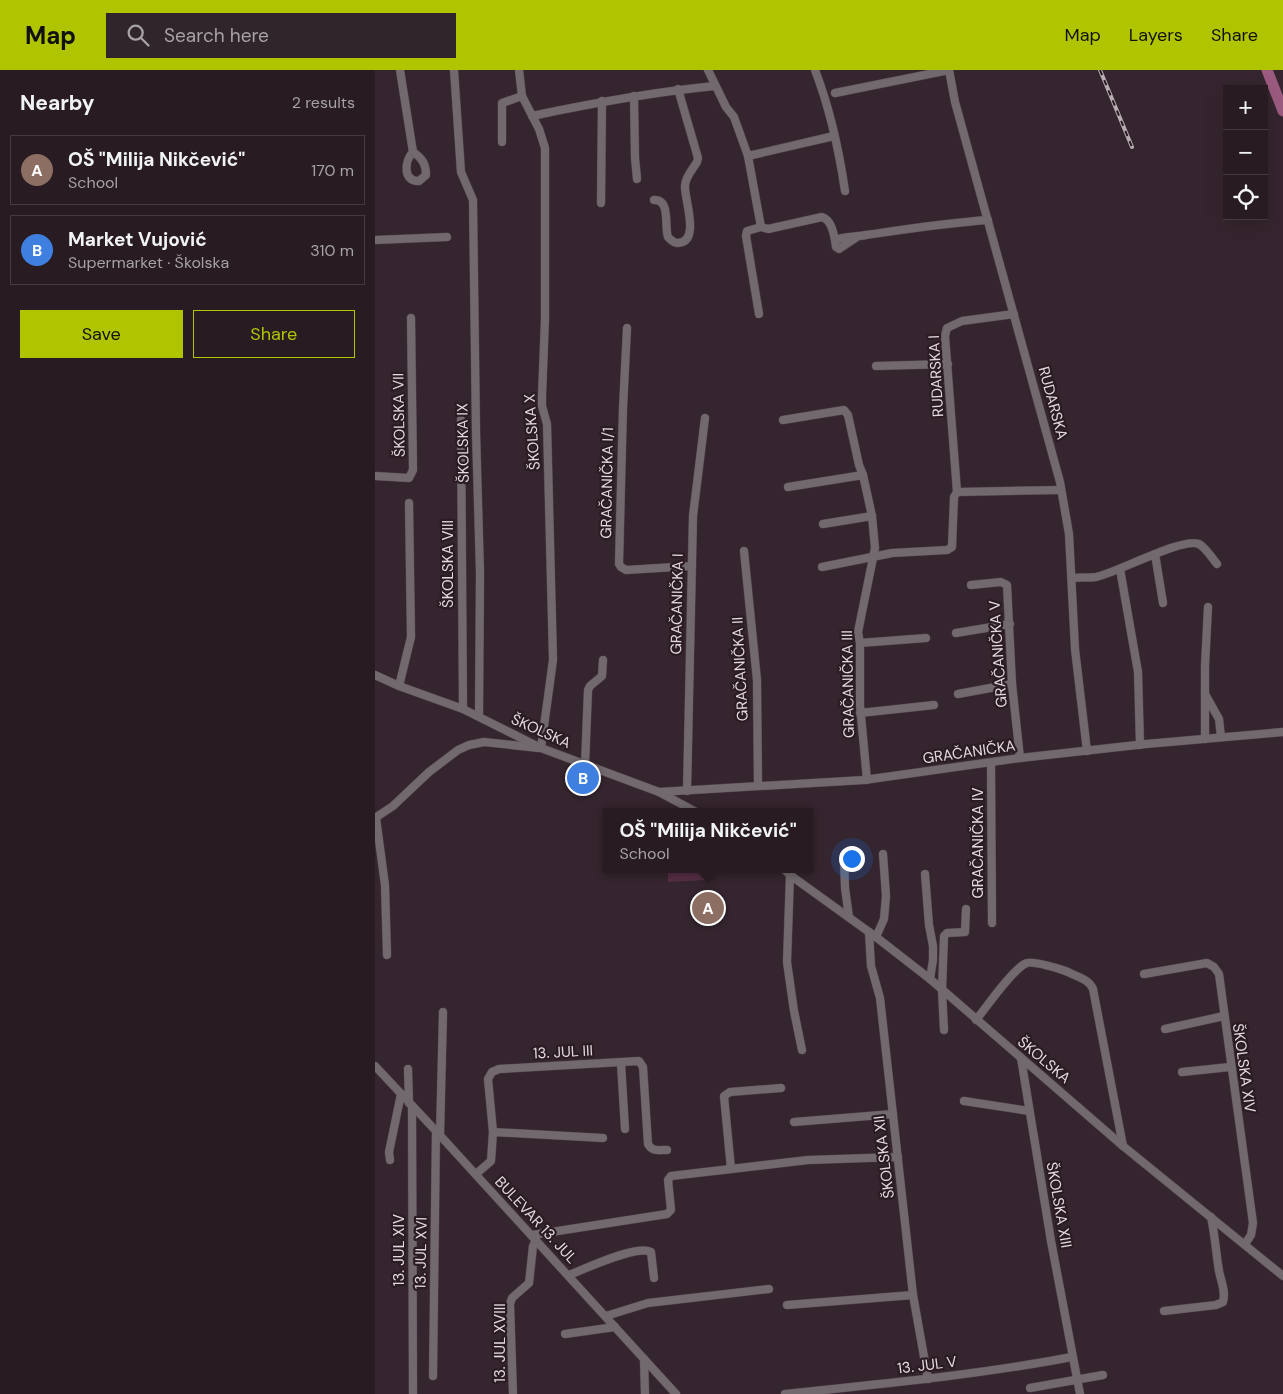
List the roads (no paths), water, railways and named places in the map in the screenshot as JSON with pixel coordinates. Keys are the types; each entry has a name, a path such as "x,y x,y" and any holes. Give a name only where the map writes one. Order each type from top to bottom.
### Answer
{"street":[{"path":"400,70 413,152"},
{"name":"ŠKOLSKA IX","path":"453,70 461,172 473,200 475,431 480,573 479,716"},
{"name":"ŠKOLSKA X","path":"519,70 522,96 539,129 545,148 545,319 542,396 547,424 553,660 541,748"},
{"path":"709,70 715,86 734,117 748,156 761,227"},
{"path":"815,70 824,94 839,150 845,191"},
{"path":"835,93 949,70"},
{"name":"RUDARSKA","path":"949,70 955,102 1061,490 1069,534 1073,578 1075,649 1087,751"},
{"path":"532,116 601,101 678,89 715,86"},
{"path":"654,200 662,202 665,208 668,237 680,243 688,236 690,226 684,189 685,183 698,158 678,89"},
{"path":"502,142 502,103 522,96"},
{"path":"634,96 634,143 637,179"},
{"path":"601,101 601,203"},
{"path":"748,156 834,136"},
{"path":"759,314 746,236 747,231 761,227 768,229 822,217 829,223 835,240 928,225 988,220"},
{"path":"375,240 447,237"},
{"name":"RUDARSKA I","path":"873,558 892,553 947,550 952,547 954,497 957,492 945,336 947,328 962,321 1014,314"},
{"name":"ŠKOLSKA VII","path":"375,476 409,478 413,470 411,318"},
{"name":"GRAČANIČKA I/1","path":"627,328 619,564 621,568 626,570 692,566"},
{"path":"876,366 948,364"},
{"name":"GRAČANIČKA III","path":"783,420 840,409 846,412 863,475 875,540 858,632 860,643 860,713 867,780"},
{"name":"GRAČANIČKA I","path":"687,791 693,516 705,418"},
{"name":"ŠKOLSKA VIII","path":"461,420 463,709"},
{"path":"787,487 863,475"},
{"path":"957,492 1061,490"},
{"path":"399,686 411,637 409,503"},
{"path":"823,524 872,516"},
{"path":"1073,578 1096,577 1155,554 1191,543 1199,544 1217,564"},
{"name":"GRAČANIČKA II","path":"744,551 757,680 758,786"},
{"path":"1155,554 1163,603"},
{"path":"822,567 873,558"},
{"path":"1120,569 1137,672 1140,745"},
{"name":"GRAČANIČKA V","path":"971,585 1001,582 1005,583 1007,588 1012,684 1020,758"},
{"path":"1205,739 1208,607"},
{"path":"956,633 1010,624"},
{"path":"860,643 926,638"},
{"path":"585,765 588,690 602,676 603,660"},
{"name":"ŠKOLSKA","path":"375,675 479,716 541,748 659,792 689,808"},
{"path":"958,694 1012,684"},
{"path":"1205,694 1219,719 1221,737"},
{"path":"860,713 934,705"},
{"name":"GRAČANIČKA","path":"659,792 867,780 1020,758 1283,732"},
{"path":"387,955 385,885 376,818 393,806 429,772 457,750 484,742 541,748"},
{"name":"GRAČANIČKA IV","path":"991,763 992,923"},
{"path":"876,937 883,919 886,896 883,854"},
{"path":"845,856 845,888 849,917"},
{"path":"787,873 787,962 802,1050"},
{"name":"ŠKOLSKA","path":"788,873 930,979 1123,1146 1283,1276"},
{"path":"925,874 933,946 930,979"},
{"path":"944,1030 942,991 945,934 965,932 966,909"},
{"name":"ŠKOLSKA XII","path":"869,932 871,966 880,998 913,1295 928,1379"},
{"path":"976,1020 1005,983 1026,963 1064,970 1089,982 1093,989 1123,1146"},
{"name":"ŠKOLSKA XIV","path":"1144,974 1207,963 1211,964 1219,974 1230,1067 1253,1223 1251,1235 1245,1244"},
{"name":"13. JUL XVI","path":"433,1376 438,1133 443,1012"},
{"path":"1165,1029 1224,1016"},
{"name":"ŠKOLSKA XIII","path":"1021,1058 1080,1394"},
{"name":"13. JUL III","path":"476,1174 491,1161 493,1132 488,1079 492,1072 499,1069 639,1061 643,1064 648,1144 649,1147 655,1150 667,1150"},
{"path":"621,1063 625,1129"},
{"name":"BULEVAR 13. JUL","path":"375,1066 569,1275 676,1394"},
{"path":"1182,1072 1230,1067"},
{"name":"13. JUL XIV","path":"408,1069 411,1105 413,1394"},
{"path":"731,1169 724,1096 731,1092 781,1088"},
{"path":"390,1160 389,1152 401,1094"},
{"path":"964,1102 1029,1111"},
{"path":"794,1122 893,1114"},
{"path":"493,1132 603,1138"},
{"path":"534,1238 667,1214 671,1210 668,1180 671,1176 808,1160 899,1157"},
{"path":"1164,1311 1216,1305 1223,1302 1224,1294 1211,1217"},
{"name":"13. JUL XVIII","path":"513,1394 511,1304 512,1298 529,1283 534,1238"},
{"path":"569,1275 643,1249 651,1252 653,1256 654,1278"},
{"path":"606,1316 648,1303 769,1289"},
{"path":"787,1305 913,1295"},
{"path":"565,1334 615,1326"},
{"name":"13. JUL V","path":"785,1394 928,1379 1072,1357"},
{"path":"644,1359 645,1394"},
{"path":"1030,1388 1103,1374"}],"waterway":[{"path":"1267,70 1283,111"}],"railway":[{"path":"1100,70 1132,147"}],"place":[{"name":"Market Vujović","path":"583,778"},
{"name":"OŠ \"Milija Nikčević\"","path":"708,908"}]}
